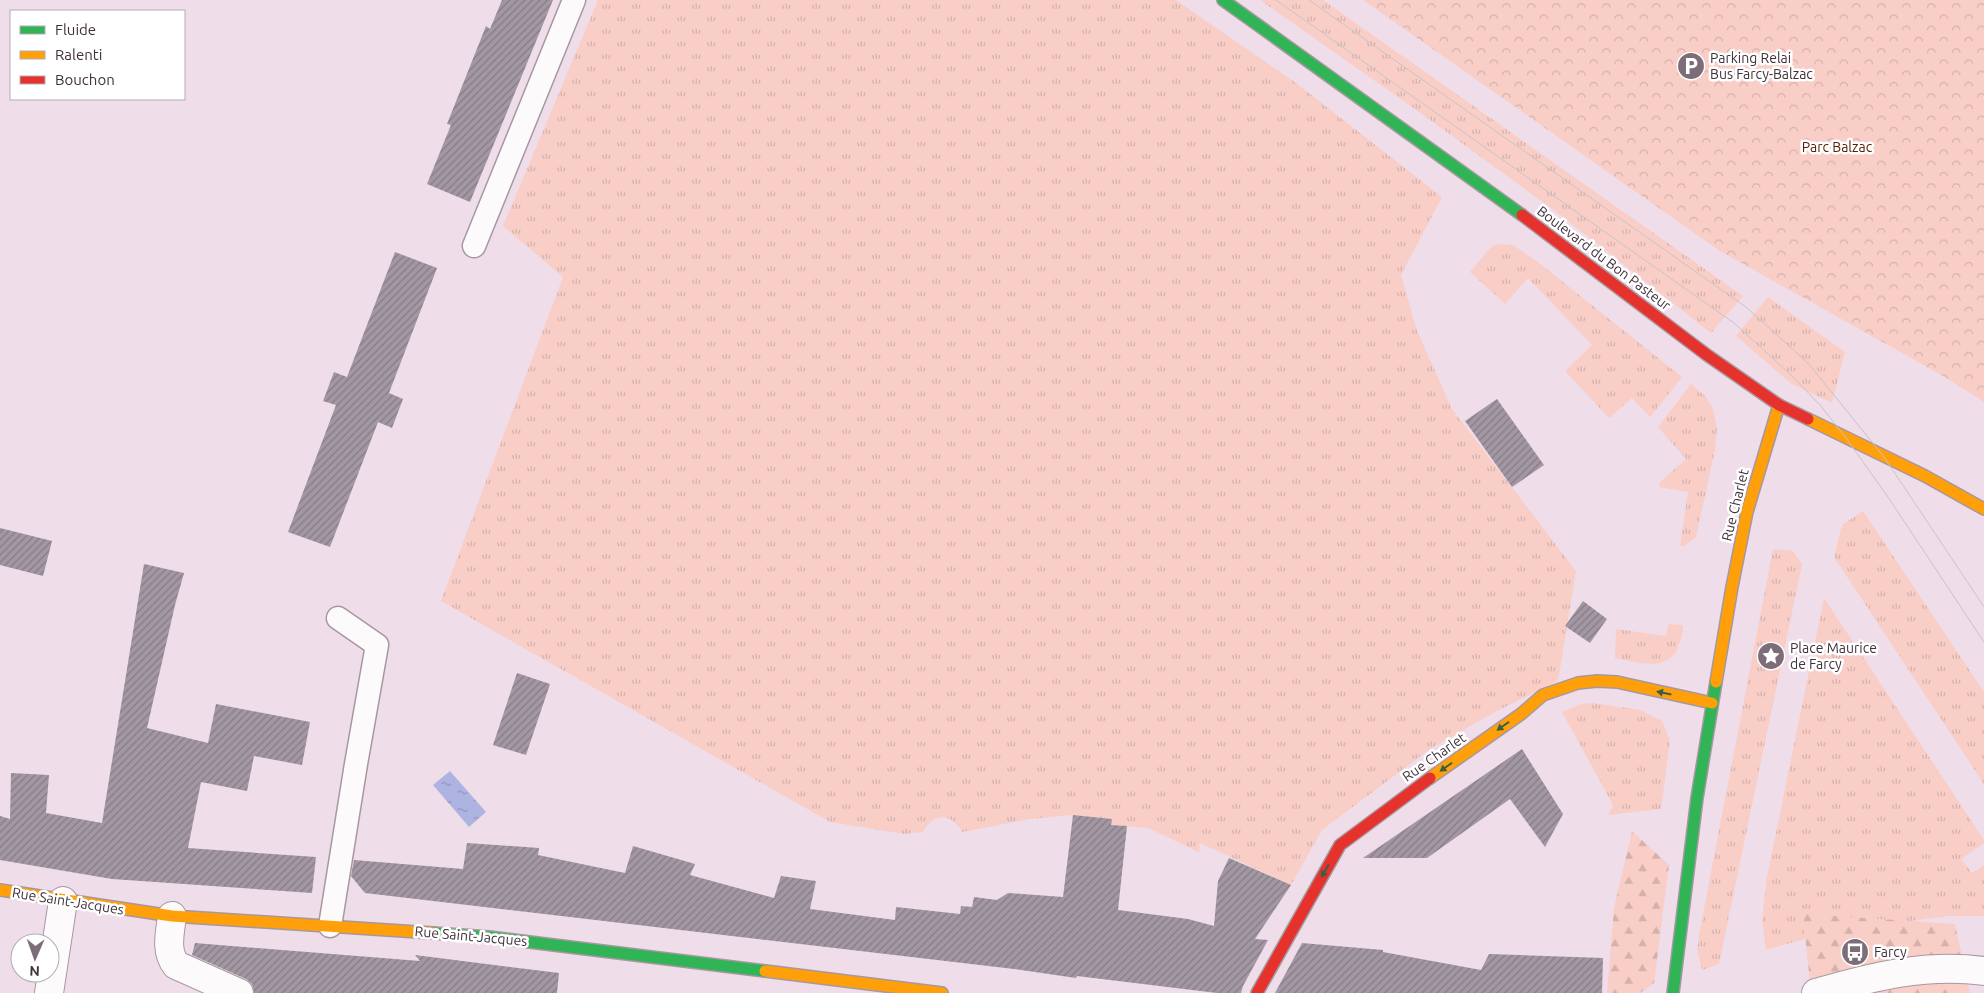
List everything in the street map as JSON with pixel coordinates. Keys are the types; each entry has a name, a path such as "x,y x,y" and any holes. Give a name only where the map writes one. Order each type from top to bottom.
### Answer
{"street":[{"name":"Boulevard du Bon Pasteur","path":"1223,0 1485,187 1707,355 1779,405 1925,476 1984,509"},
{"name":"Rue Charlet","path":"1673,993 1697,798 1732,587 1747,512 1779,405"},
{"name":"Rue Charlet","path":"1257,993 1340,845 1414,789 1521,714 1544,695 1578,682 1597,681 1616,682 1712,703"},
{"name":"Rue Saint-Jacques","path":"0,890 172,916 488,936 942,993"},
{"path":"49,993 63,901"},
{"path":"172,916 169,951 170,958 176,965 239,993"},
{"path":"1816,993 1860,980 1916,970 1984,971"}],"lane":[{"path":"474,246 574,0"},
{"path":"330,926 377,645 338,618"}],"green space":[{"path":"598,0 1176,0 1296,83 1442,197 1401,275 1417,331 1452,409 1576,571 1558,681 1497,711 1430,749 1322,830 1291,885 1200,843 1199,852 1148,828 1111,825 1111,819 1073,815 1030,819 962,832 953,821 942,817 932,821 923,832 904,834 830,822 441,601 563,277 503,226"},
{"path":"1260,0 1323,0 1743,296 1711,333 1559,214 1422,114"},
{"name":"Parc Balzac","path":"1363,0 1984,0 1984,402 1943,376 1720,251"},
{"path":"1498,244 1513,245 1539,263 1682,377 1650,417 1632,398 1609,418 1565,371 1592,345 1528,278 1505,304 1470,272 1490,248"},
{"path":"1768,297 1845,352 1832,403 1792,384 1736,336"},
{"path":"1691,384 1705,396 1712,406 1717,428 1715,450 1696,537 1684,546 1680,546 1688,492 1659,487 1660,482 1686,459 1658,427"},
{"path":"1863,511 1984,692 1984,784 1834,557 1842,525"},
{"path":"1773,549 1793,551 1802,564 1719,964 1702,970 1697,950 1699,935"},
{"path":"1824,598 1984,840 1984,843 1961,859 1972,873 1984,865 1984,916 1948,916 1829,932 1766,950 1762,918 1767,877"},
{"path":"1668,624 1683,625 1676,652 1669,659 1652,664 1615,658 1616,629 1666,636"},
{"path":"1593,703 1640,710 1662,721 1670,741 1661,809 1608,815 1613,806 1612,803 1562,712 1581,704"},
{"path":"1632,831 1669,865 1654,983 1640,993 1607,993 1614,908"},
{"path":"1803,914 1955,924 1970,993 1811,993"}],"water":[{"path":"450,771 486,812 469,827 433,785"}],"building":[{"path":"502,0 553,0 470,202 427,184 451,125 447,124 486,26 490,29"},
{"path":"395,252 437,268 389,393 403,399 392,428 378,422 330,547 288,532 336,405 323,401 334,372 347,377"},
{"path":"1497,399 1544,465 1512,487 1465,421"},
{"path":"0,528 52,541 43,576 0,565"},
{"path":"144,564 184,573 147,728 208,743 216,704 310,722 302,765 254,756 247,791 201,782 188,848 316,857 312,893 112,879 0,860 0,816 10,819 11,773 49,775 46,813 102,823"},
{"path":"1583,601 1607,619 1590,643 1565,626"},
{"path":"517,673 550,684 526,755 493,745"},
{"path":"1522,749 1563,814 1545,847 1510,799 1427,858 1363,858"},
{"path":"1073,815 1112,819 1111,825 1127,826 1118,910 1188,919 1214,926 1218,881 1229,858 1291,885 1255,939 1268,940 1241,993 1217,993 1077,976 1076,978 1014,969 365,893 351,876 354,860 463,869 467,843 539,848 538,855 625,873 633,846 695,864 690,875 774,898 781,876 816,881 810,909 895,920 896,907 960,914 961,906 972,907 974,897 997,900 1008,893 1063,897"},
{"path":"195,943 420,961 415,955 559,973 557,993 254,993 252,984 246,979 192,955"},
{"path":"1302,943 1383,950 1383,952 1481,970 1489,954 1603,958 1602,993 1275,993"}],"tram line":[{"path":"1276,0 1734,323 1791,375 1820,405 1846,438 1888,497 1984,642"},
{"path":"1309,0 1746,307 1808,363 1884,457 1984,607"}],"traffic: fast":[{"path":"1223,0 1522,215"},
{"path":"1673,993 1697,798 1716,682"},
{"path":"433,933 489,937 765,971"}],"traffic: slow":[{"path":"1716,682 1747,512 1779,405"},
{"path":"1808,419 1925,476 1984,509"},
{"path":"1430,778 1521,714 1543,695 1578,683 1597,681 1617,682 1712,703"},
{"path":"0,890 172,916 433,933"},
{"path":"765,971 942,993"}],"traffic: jam":[{"path":"1522,215 1707,355 1779,405 1808,419"},
{"path":"1257,993 1340,845 1430,778"}],"place":[{"name":"Parking Relai Bus Farcy-Balzac","path":"1691,66"},
{"name":"Place Maurice de Farcy","path":"1771,656"},
{"name":"Farcy","path":"1855,952"}]}
